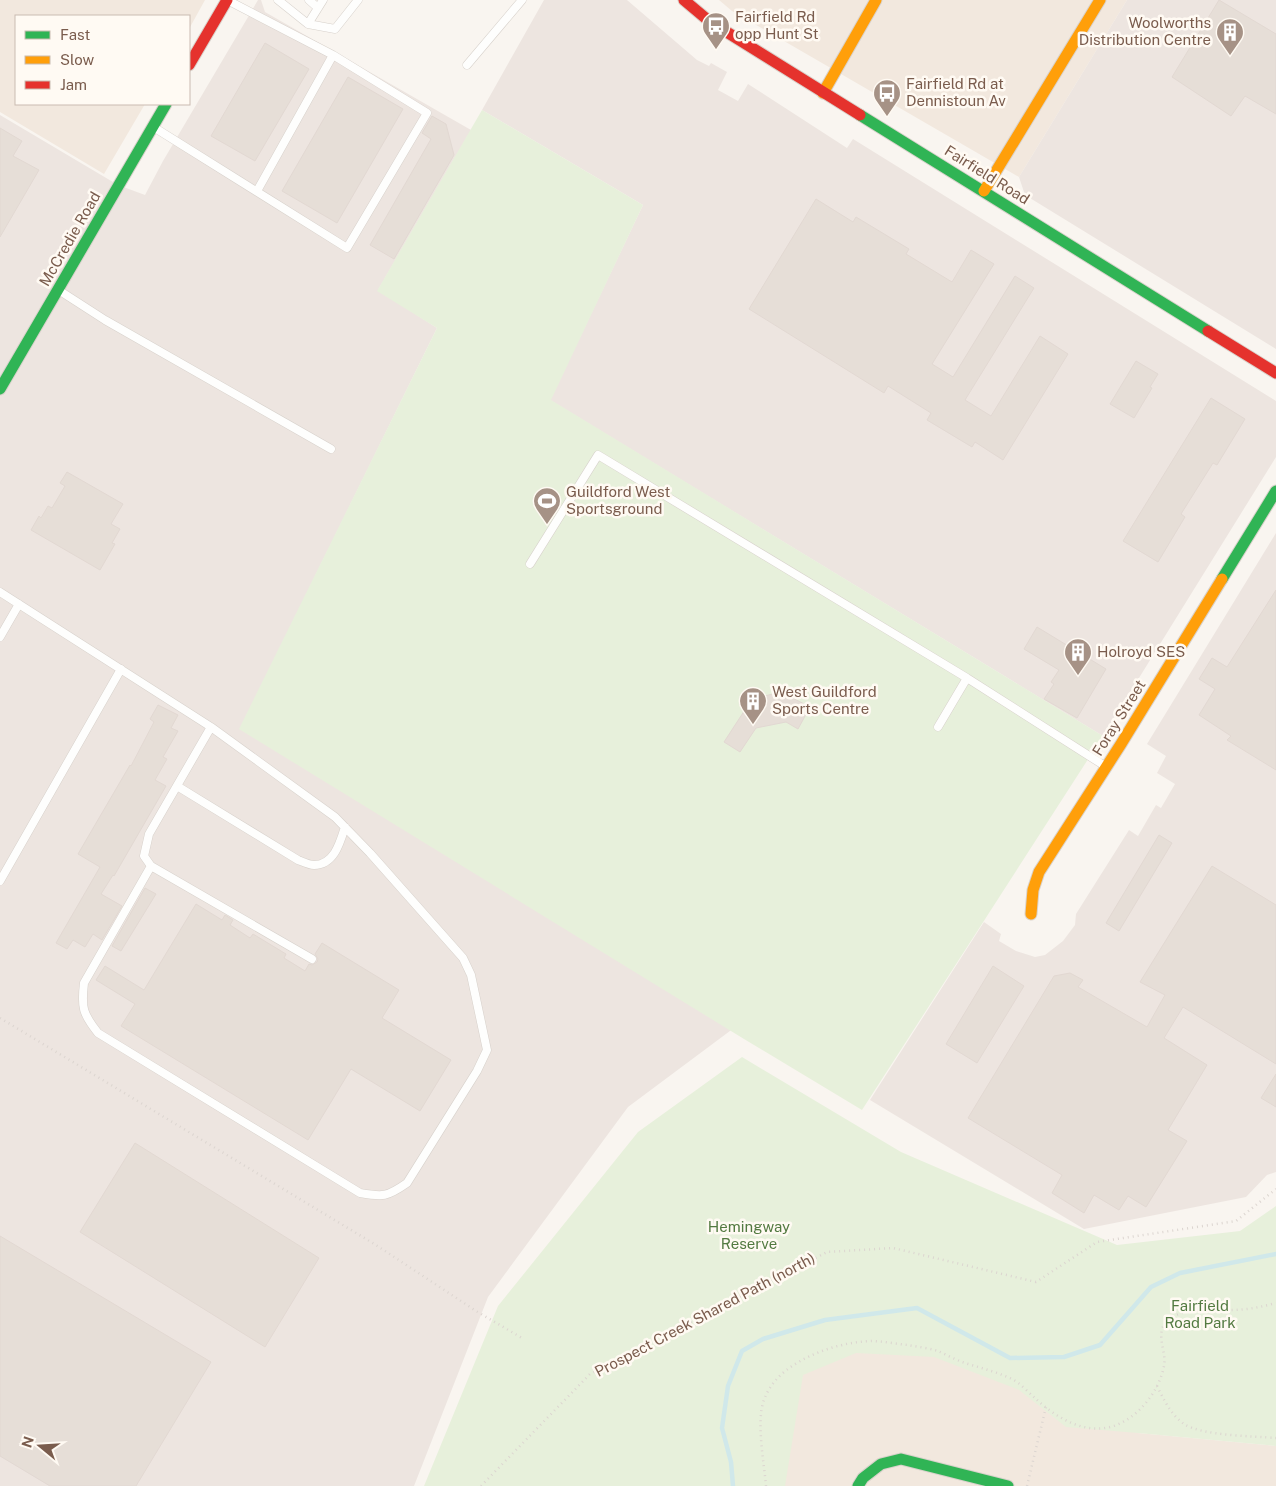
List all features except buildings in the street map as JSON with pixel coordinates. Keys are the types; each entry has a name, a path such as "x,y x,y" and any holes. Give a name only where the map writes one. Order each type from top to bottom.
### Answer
{"street":[{"path":"190,63 227,0"},
{"name":"Fairfield Road","path":"684,0 709,21 1276,373"},
{"path":"824,93 876,0"},
{"path":"984,191 1100,0"},
{"name":"McCredie Road","path":"0,389 165,105"},
{"name":"Foray Street","path":"1031,914 1033,890 1039,872 1276,491"},
{"path":"858,1486 863,1478 880,1464 901,1459 1008,1486"}],"lane":[{"path":"153,127 347,248 427,113 333,55 227,0"},
{"path":"278,0 308,24 335,29 358,0"},
{"path":"309,0 318,8"},
{"path":"308,24 323,0"},
{"path":"467,64 522,0"},
{"path":"256,191 333,55"},
{"path":"58,290 105,320 330,448"},
{"path":"530,564 598,455 967,678 1106,767"},
{"path":"0,592 211,727 335,817 370,853 463,958 471,975 487,1050 477,1071 407,1183 391,1194 378,1196 360,1193 98,1033 87,1018 82,1002 84,983 151,866"},
{"path":"0,637 19,604"},
{"path":"0,881 121,669"},
{"path":"938,727 967,678"},
{"path":"211,727 149,834 144,856 151,866 312,960"},
{"path":"177,786 298,860 313,866 327,862 337,850 345,827"}],"path":[{"path":"0,1018 376,1245 476,1311 522,1338"},
{"name":"Prospect Creek Shared Path (north)","path":"481,1486 590,1374 827,1252 893,1248 1036,1282 1097,1242 1236,1221 1276,1189"},
{"path":"766,1486 761,1416 764,1400 780,1375 792,1365 813,1355 845,1344 872,1341 936,1350 964,1363 1014,1380 1066,1421 1084,1428 1102,1429 1114,1427 1132,1416 1158,1386 1165,1364 1161,1340 1166,1322 1178,1314 1254,1308 1276,1303"},
{"path":"1158,1386 1167,1405 1182,1423 1196,1430 1276,1438"},
{"path":"1027,1486 1046,1407"}],"shaded area":[{"path":"0,0 205,0 190,27 190,15 15,15 15,105 144,105 104,174 0,112"},
{"path":"258,0 261,0 265,12 471,130 378,290 437,328 240,729 742,1022 628,1107 488,1297 414,1486 0,1486 0,115 118,185 145,195"},
{"path":"544,0 627,0 697,60 709,66 711,63 727,72 718,90 738,101 748,84 847,148 853,139 1276,401 1276,457 1103,736 550,400 643,205 482,110"},
{"path":"719,0 1127,0 1019,177 732,11"},
{"path":"1127,0 1276,0 1276,349 1025,195 1019,177"},
{"path":"1276,533 1276,1172 1267,1175 1246,1197 1084,1229 870,1100 984,922 1001,934 999,941 1016,951 1035,957 1045,955 1063,941 1075,925 1076,914 1129,830 1138,836 1156,805 1161,808 1175,784 1157,773 1166,756 1147,744"},
{"path":"845,1343 936,1350 1138,1433 1276,1446 1276,1486 766,1486 771,1386"}],"green space":[{"name":"Guildford West Sportsground","path":"482,110 643,205 551,400 1103,736 862,1110 239,729 437,328 377,291"},
{"name":"Hemingway Reserve","path":"742,1057 901,1152 1117,1245 1240,1231 1276,1206 1276,1446 1066,1427 1019,1390 934,1357 856,1353 803,1375 785,1486 424,1486 498,1306 638,1132"}],"waterway":[{"path":"733,1486 731,1462 722,1428 728,1386 742,1351 763,1339 825,1320 917,1308 1010,1358 1064,1357 1100,1345 1151,1287 1180,1273 1276,1254"}],"traffic: fast":[{"path":"0,389 165,105"},
{"path":"860,115 1208,331"},
{"path":"1222,579 1276,491"},
{"path":"858,1486 863,1478 881,1464 901,1459 1008,1486"}],"traffic: slow":[{"path":"823,93 876,0"},
{"path":"984,191 1100,0"},
{"path":"1031,914 1033,890 1039,872 1121,744 1222,579"}],"traffic: jam":[{"path":"190,63 227,0"},
{"path":"684,0 709,21 860,115"},
{"path":"1208,331 1276,373"}],"place":[{"name":"Fairfield Rd opp Hunt St","path":"716,50"},
{"name":"Woolworths Distribution Centre","path":"1230,56"},
{"name":"Fairfield Rd at Dennistoun Av","path":"887,117"},
{"name":"Guildford West Sportsground","path":"547,525"},
{"name":"Holroyd SES","path":"1078,676"},
{"name":"West Guildford Sports Centre","path":"753,725"}],"park label":[{"name":"Fairfield Road Park","path":"1200,1314"}]}
